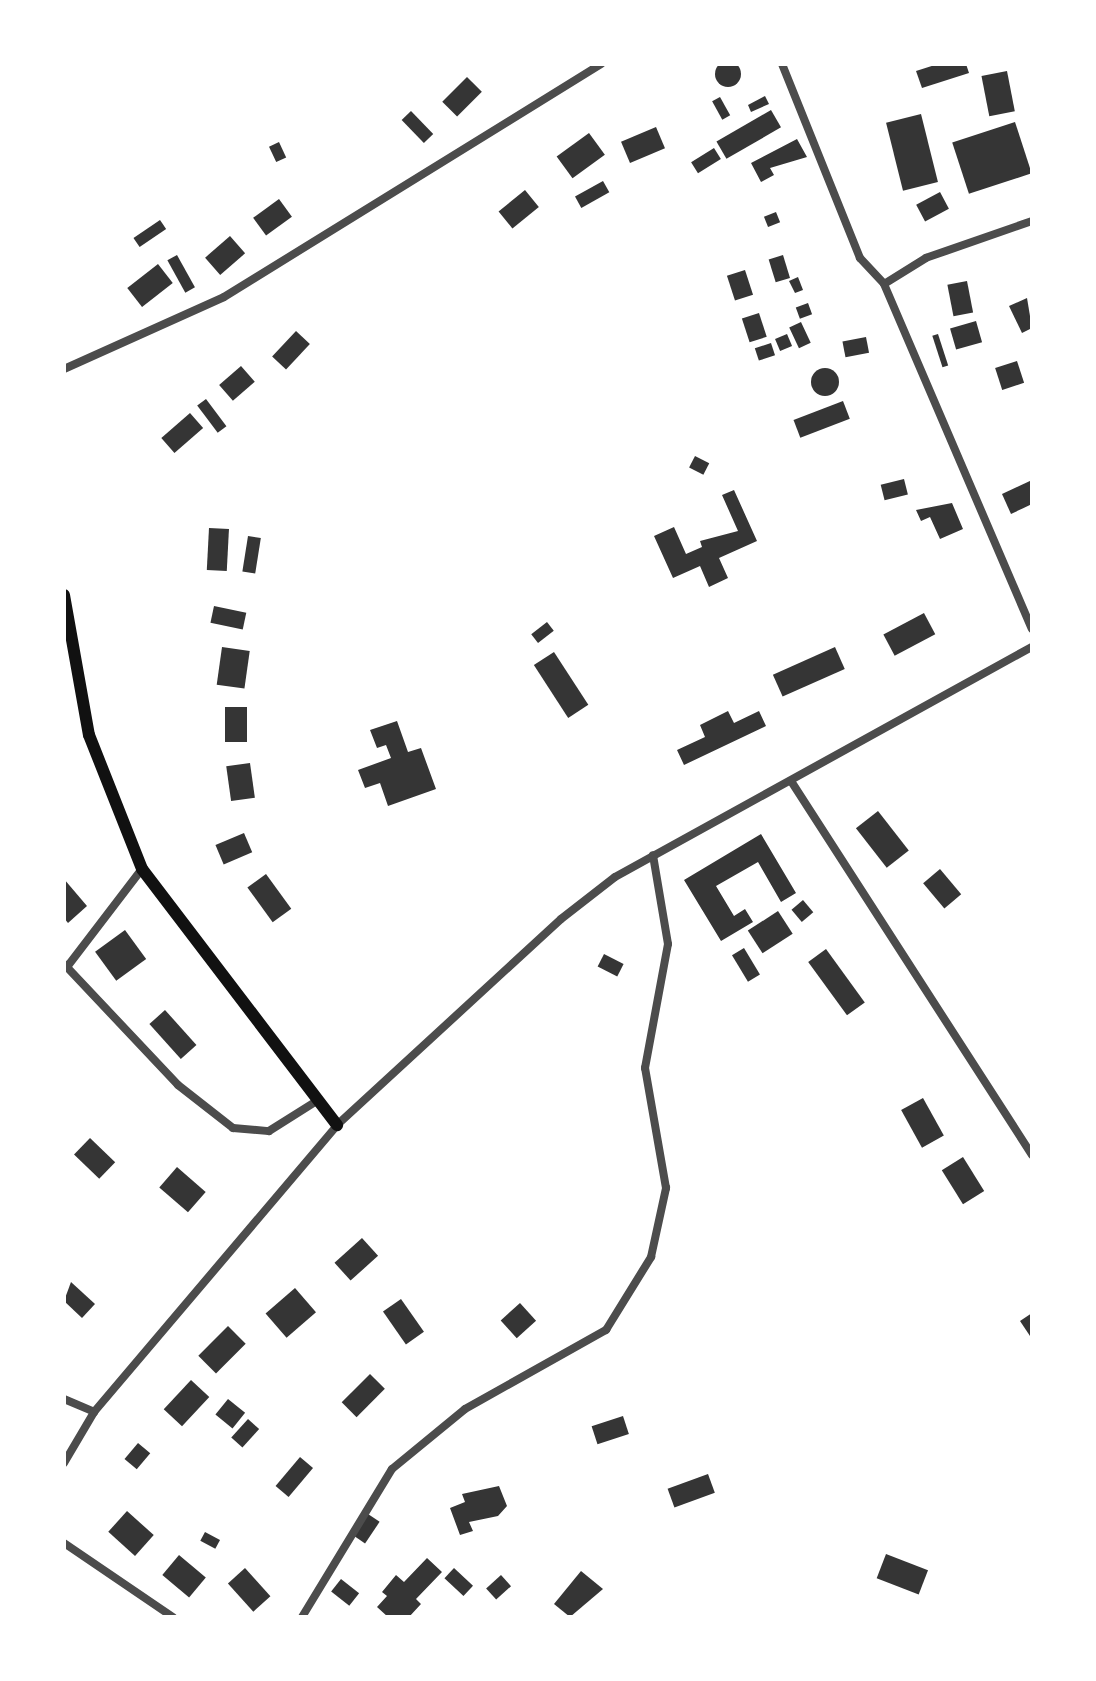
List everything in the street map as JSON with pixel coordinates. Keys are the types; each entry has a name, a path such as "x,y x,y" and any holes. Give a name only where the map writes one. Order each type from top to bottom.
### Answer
{"main road":[{"path":"64,595 89,735 142,869 337,1125"}],"street":[{"path":"64,369 224,297 601,64"},
{"path":"782,64 860,258 884,284 1032,629"},
{"path":"884,284 926,258 1032,221"},
{"path":"64,1463 94,1412 337,1125 561,919 653,855 1032,647"},
{"path":"791,781 1032,1155"},
{"path":"302,1617 392,1469 465,1409 606,1330 651,1257 666,1188 645,1068 668,944 653,855"},
{"path":"142,869 66,966 178,1085 233,1128 269,1131 318,1100"},
{"path":"64,1399 94,1412"},
{"path":"64,1543 173,1617"}],"building":[{"path":"728,61 737,65 741,74 737,83 728,87 719,83 715,74 719,65"},
{"path":"938,64 966,64 969,73 922,88 916,71"},
{"path":"1007,71 1015,111 989,116 981,76"},
{"path":"467,77 482,92 457,117 442,102"},
{"path":"765,96 769,104 751,112 748,105"},
{"path":"720,97 730,115 722,120 712,101"},
{"path":"771,110 781,127 726,159 716,142"},
{"path":"411,111 433,134 424,143 402,120"},
{"path":"921,114 938,182 903,191 886,123"},
{"path":"1015,122 1032,173 969,194 952,142"},
{"path":"656,127 665,148 630,163 621,142"},
{"path":"589,133 605,155 573,178 557,157"},
{"path":"797,139 807,157 770,168 774,175 761,182 751,163"},
{"path":"279,142 286,157 276,162 269,147"},
{"path":"714,148 721,159 698,173 691,162"},
{"path":"603,181 609,192 581,208 575,197"},
{"path":"525,190 539,207 512,228 499,211"},
{"path":"940,192 949,209 925,221 916,205"},
{"path":"279,199 292,217 266,236 253,218"},
{"path":"776,212 780,222 768,227 764,217"},
{"path":"160,220 166,229 140,247 133,238"},
{"path":"230,236 245,253 220,275 205,258"},
{"path":"177,255 195,287 185,293 167,260"},
{"path":"783,255 790,278 776,282 769,259"},
{"path":"158,264 173,283 142,307 127,288"},
{"path":"745,270 753,295 735,301 727,276"},
{"path":"798,277 803,290 795,293 789,281"},
{"path":"967,281 973,312 953,316 947,285"},
{"path":"1027,298 1032,328 1022,333 1009,306"},
{"path":"808,303 812,314 800,319 796,307"},
{"path":"759,313 767,337 750,342 742,319"},
{"path":"976,321 982,342 956,350 950,328"},
{"path":"801,322 811,343 799,348 789,327"},
{"path":"296,331 310,344 286,370 272,357"},
{"path":"787,334 792,346 780,351 775,339"},
{"path":"938,334 948,365 942,367 932,336"},
{"path":"866,337 869,353 845,357 842,342"},
{"path":"771,343 775,355 759,361 755,348"},
{"path":"1017,361 1024,383 1002,390 995,368"},
{"path":"241,366 255,382 233,401 219,385"},
{"path":"825,368 835,372 839,382 835,392 825,396 815,392 811,382 815,372"},
{"path":"206,399 226,426 218,433 197,406"},
{"path":"843,401 850,419 800,438 794,420"},
{"path":"190,413 203,428 174,453 161,438"},
{"path":"695,456 709,463 703,475 689,468"},
{"path":"904,479 908,495 885,500 881,485"},
{"path":"1032,480 1032,504 1011,514 1002,494"},
{"path":"734,490 757,541 719,558 728,578 709,587 700,566 673,578 654,536 674,527 686,554 702,547 700,541 738,531 722,495"},
{"path":"952,503 963,529 940,539 930,517 921,521 916,510"},
{"path":"209,528 229,529 227,571 207,570"},
{"path":"248,536 261,538 255,574 242,572"},
{"path":"214,606 246,613 243,629 210,623"},
{"path":"924,613 935,634 895,656 883,635"},
{"path":"547,622 554,631 538,643 531,634"},
{"path":"222,647 250,651 244,689 217,685"},
{"path":"835,647 845,669 783,697 773,675"},
{"path":"554,652 588,705 568,718 534,665"},
{"path":"225,707 247,707 247,742 225,742"},
{"path":"728,711 734,723 759,711 766,726 684,765 677,750 705,737 700,725"},
{"path":"397,721 408,752 421,748 436,789 388,806 380,783 365,788 358,770 391,758 386,745 377,748 370,730"},
{"path":"250,763 255,798 231,801 226,766"},
{"path":"878,811 909,850 887,868 856,828"},
{"path":"244,833 252,852 224,864 215,845"},
{"path":"761,834 796,893 781,902 758,862 716,886 734,916 745,909 753,922 721,941 684,880"},
{"path":"940,869 961,894 944,908 923,883"},
{"path":"266,874 291,909 273,922 247,888"},
{"path":"64,879 87,906 68,923 64,918"},
{"path":"803,900 813,912 802,922 792,910"},
{"path":"778,911 793,934 763,953 748,931"},
{"path":"125,930 146,959 116,981 95,952"},
{"path":"744,948 760,975 748,982 732,955"},
{"path":"826,949 865,1002 847,1015 808,962"},
{"path":"604,954 624,964 617,976 598,966"},
{"path":"165,1010 196,1045 181,1059 149,1024"},
{"path":"923,1098 944,1136 922,1148 901,1110"},
{"path":"90,1138 115,1162 99,1179 74,1155"},
{"path":"963,1157 984,1191 963,1204 942,1170"},
{"path":"177,1167 206,1192 188,1212 159,1187"},
{"path":"362,1238 378,1256 351,1281 335,1263"},
{"path":"71,1282 95,1304 82,1318 64,1301"},
{"path":"295,1288 316,1312 287,1338 266,1314"},
{"path":"401,1299 424,1332 406,1344 383,1312"},
{"path":"520,1303 536,1321 517,1338 501,1320"},
{"path":"1032,1313 1032,1339 1020,1321"},
{"path":"228,1326 246,1344 216,1373 198,1356"},
{"path":"370,1374 385,1389 357,1417 342,1402"},
{"path":"191,1380 209,1397 182,1426 164,1409"},
{"path":"228,1399 245,1413 233,1428 215,1415"},
{"path":"623,1416 629,1434 597,1444 592,1426"},
{"path":"248,1419 259,1429 242,1448 231,1438"},
{"path":"138,1443 150,1453 137,1469 125,1459"},
{"path":"300,1457 313,1468 289,1497 276,1486"},
{"path":"708,1474 715,1493 674,1508 668,1489"},
{"path":"499,1486 507,1506 498,1516 469,1522 473,1531 460,1535 450,1508 465,1502 462,1494"},
{"path":"127,1511 154,1535 135,1556 108,1532"},
{"path":"368,1514 380,1522 365,1543 353,1536"},
{"path":"205,1532 220,1540 215,1549 200,1541"},
{"path":"886,1554 928,1570 919,1594 877,1578"},
{"path":"179,1555 206,1577 189,1597 162,1575"},
{"path":"427,1558 442,1572 416,1599 421,1604 409,1617 388,1617 377,1607 387,1596 382,1592 396,1575 404,1582"},
{"path":"245,1568 270,1596 253,1612 228,1583"},
{"path":"454,1568 473,1586 463,1596 444,1578"},
{"path":"581,1571 603,1589 570,1617 554,1604"},
{"path":"501,1575 511,1586 496,1600 486,1588"},
{"path":"341,1579 359,1593 349,1606 331,1592"}]}
